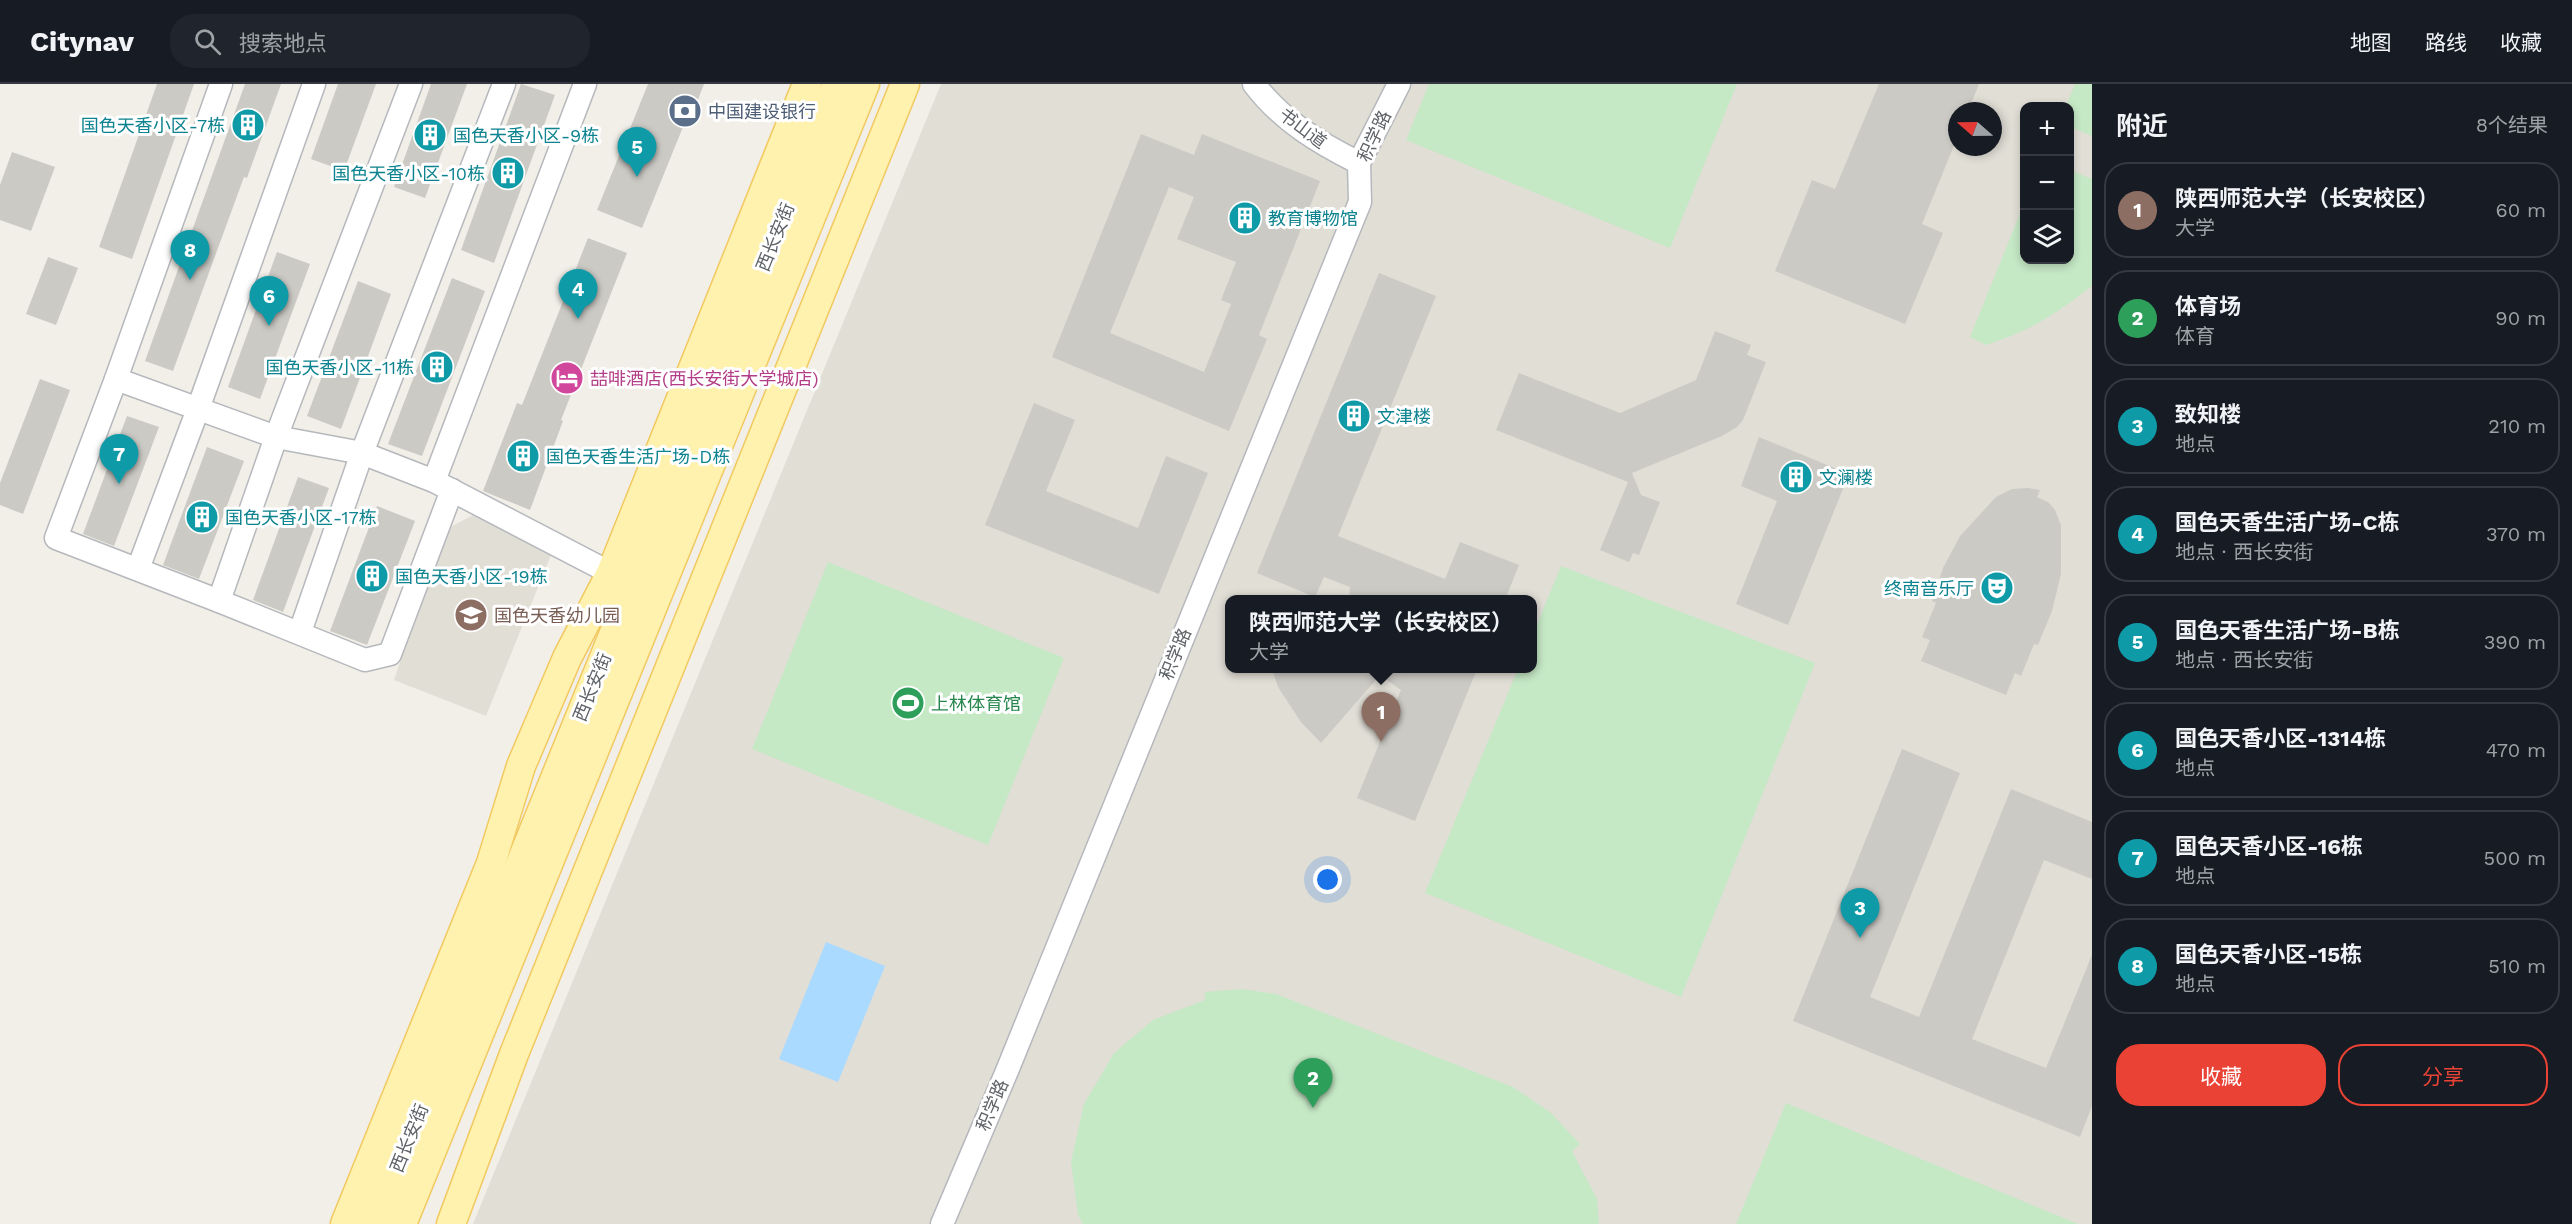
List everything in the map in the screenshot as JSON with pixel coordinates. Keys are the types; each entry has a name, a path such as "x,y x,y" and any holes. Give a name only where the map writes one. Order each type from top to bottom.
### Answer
{"main road":[{"path":"345,1224 491,863 521,766 567,658 622,579 807,84"},
{"name":"西长安街","path":"374,1224 622,579 837,84"},
{"name":"西长安街","path":"402,1224 865,84"},
{"path":"451,1224 519,1043 905,84"}],"street":[{"path":"221,84 116,379 56,538 300,632 365,660 390,654 443,485 585,84"},
{"path":"138,569 198,410 314,84"},
{"path":"219,601 276,437 411,84"},
{"path":"300,632 362,453 504,84"},
{"name":"书山道","path":"1254,84 1288,120 1310,136 1359,163"},
{"name":"积学路","path":"942,1224 1007,1071 1360,202 1359,163 1399,84"},
{"path":"116,379 276,437 362,453 443,485 622,579"}],"shaded area":[{"path":"941,84 2092,84 2092,1224 473,1224"},
{"name":"国色天香幼儿园","path":"475,514 553,550 486,716 394,680 445,530"}],"green space":[{"path":"1429,84 1737,84 1670,248 1406,140"},
{"path":"2075,84 2092,84 2092,136 2074,129 2074,102 2068,102"},
{"path":"2074,172 2092,179 2092,286 2054,313 2017,334 1986,345 1970,337 2020,214 2020,264 2074,264"},
{"name":"上林体育馆","path":"828,562 1064,658 988,845 752,749"},
{"path":"1561,566 1815,663 1681,997 1425,893 1516,673 1537,673 1537,624"},
{"path":"1242,989 1276,994 1513,1087 1550,1112 1580,1144 1572,1151 1597,1199 1599,1224 1083,1224 1078,1215 1071,1162 1084,1104 1114,1053 1153,1020 1205,1000 1205,992"},
{"path":"1786,1103 2078,1224 1736,1224"}],"water":[{"path":"826,942 885,966 838,1082 779,1059"}],"building":[{"path":"157,84 194,84 132,259 99,247"},
{"path":"245,84 281,84 247,178 244,177 173,371 145,361"},
{"path":"338,84 376,84 344,171 311,159"},
{"name":"国色天香小区-9栋","path":"431,84 467,84 425,198 394,187"},
{"name":"国色天香小区-10栋","path":"521,84 555,95 494,263 461,250"},
{"path":"648,84 704,84 689,123 685,122 642,228 597,210"},
{"path":"1879,84 1979,84 1972,102 1948,102 1950,156 1922,224 1943,233 1905,324 1775,271 1812,180 1835,189"},
{"path":"1141,134 1194,155 1202,134 1320,181 1259,335 1267,339 1229,431 1052,357","holes":["1169,187 1194,197 1177,239 1236,262 1221,300 1231,304 1204,372 1110,333"]},
{"path":"12,152 55,167 31,231 0,220 0,185"},
{"path":"588,238 627,253 561,420 563,421 530,510 483,491 517,403 522,405"},
{"path":"277,252 310,264 260,399 228,387"},
{"path":"48,257 78,268 56,325 26,314"},
{"name":"文津楼","path":"1379,273 1436,296 1338,536 1445,579 1460,542 1519,565 1507,595 1349,595 1350,587 1324,577 1316,595 1310,595 1257,573"},
{"name":"国色天香小区-11栋","path":"452,278 485,291 422,456 388,444"},
{"path":"358,281 391,294 341,429 307,416"},
{"name":"文澜楼","path":"1715,331 1751,345 1747,355 1766,362 1743,420 1737,427 1722,436 1632,473 1641,495 1660,502 1639,555 1633,553 1629,562 1600,550 1628,482 1496,430 1519,373 1620,413 1696,380"},
{"path":"40,379 70,390 23,514 0,505 0,483"},
{"path":"1034,403 1075,420 1046,491 1138,528 1166,456 1208,473 1159,594 985,525"},
{"path":"127,416 159,427 114,546 83,534"},
{"path":"1759,437 1849,474 1788,625 1736,604 1777,501 1741,486"},
{"name":"国色天香小区-17栋","path":"207,447 244,461 199,579 163,565"},
{"path":"298,477 329,488 283,612 253,600"},
{"name":"终南音乐厅","path":"2012,489 2040,490 2037,497 2048,502 2055,510 2061,525 2061,574 2052,611 2038,645 2034,644 2021,676 2015,673 2006,695 1921,661 1930,640 1922,637 1936,603 1932,601 1943,568 1960,536 1996,497"},
{"name":"国色天香小区-19栋","path":"377,506 415,521 367,645 330,631"},
{"path":"1273,673 1475,673 1415,821 1357,798 1401,690 1380,675 1321,743 1301,722 1278,687"},
{"path":"1902,749 1960,773 1870,997 1919,1017 2011,789 2092,822 2092,879 2044,860 1972,1039 2046,1068 2092,955 2092,1106 2080,1137 1793,1021"}],"place":[{"name":"中国建设银行","path":"685,111"},
{"name":"国色天香小区-7栋","path":"248,125"},
{"name":"国色天香小区-9栋","path":"430,135"},
{"name":"国色天香小区-10栋","path":"508,173"},
{"name":"国色天香生活广场-B栋","path":"637,177"},
{"name":"教育博物馆","path":"1245,218"},
{"name":"国色天香小区-15栋","path":"190,280"},
{"name":"国色天香生活广场-C栋","path":"578,319"},
{"name":"国色天香小区-1314栋","path":"269,326"},
{"name":"国色天香小区-11栋","path":"437,367"},
{"name":"喆啡酒店(西长安街大学城店)","path":"567,378"},
{"name":"文津楼","path":"1354,416"},
{"name":"国色天香生活广场-D栋","path":"523,456"},
{"name":"文澜楼","path":"1796,477"},
{"name":"国色天香小区-16栋","path":"119,484"},
{"name":"国色天香小区-17栋","path":"202,517"},
{"name":"国色天香小区-19栋","path":"372,576"},
{"name":"终南音乐厅","path":"1997,588"},
{"name":"国色天香幼儿园","path":"471,615"},
{"name":"上林体育馆","path":"908,703"},
{"name":"陕西师范大学（长安校区）","path":"1381,742"},
{"name":"致知楼","path":"1860,938"},
{"name":"体育场","path":"1313,1108"}]}
